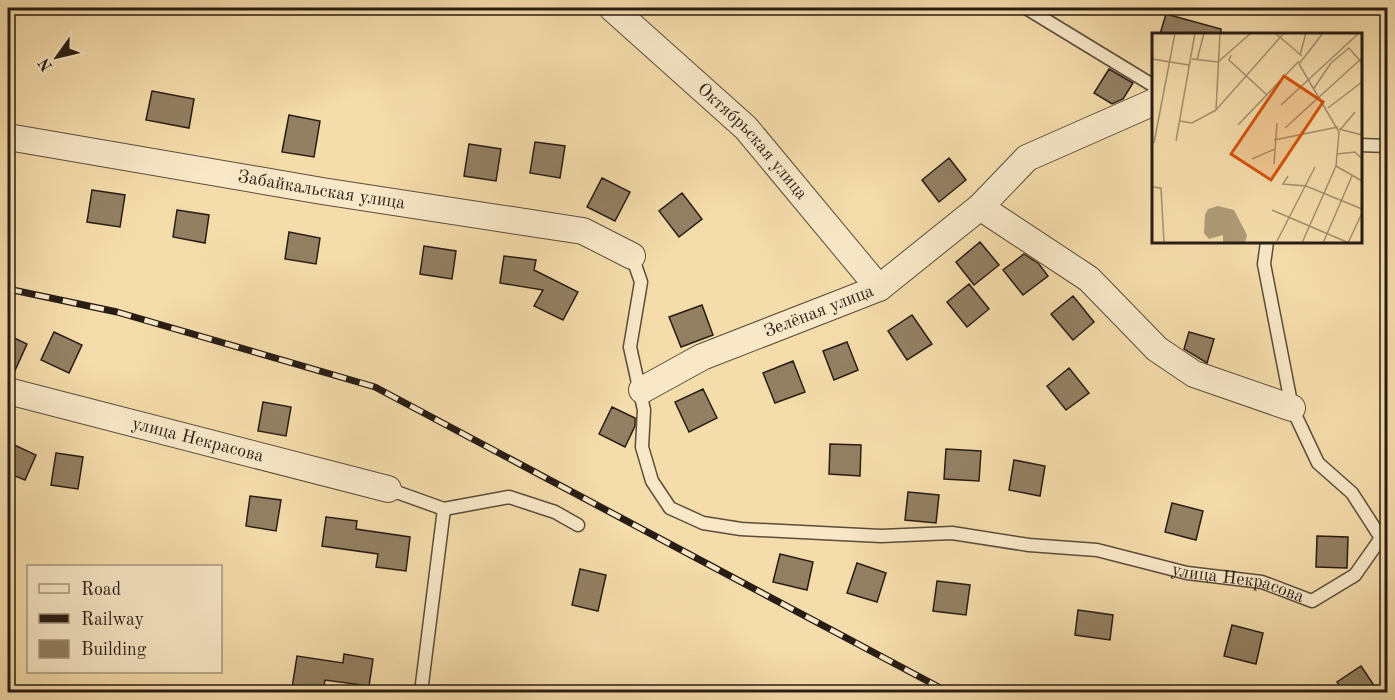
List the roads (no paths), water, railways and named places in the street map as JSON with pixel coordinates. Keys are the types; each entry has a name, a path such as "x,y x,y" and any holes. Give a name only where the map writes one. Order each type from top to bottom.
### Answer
{"street":[{"name":"Октябрьская улица","path":"612,8 746,128 879,288"},
{"name":"Зелёная улица","path":"642,390 702,357 879,288 980,207 1026,158 1152,103"},
{"name":"Забайкальская улица","path":"8,137 288,185 583,231 632,256"},
{"path":"980,207 1089,279 1157,349 1194,374 1292,408"},
{"name":"улица Некрасова","path":"8,390 388,489"}],"lane":[{"path":"1026,8 1152,85"},
{"path":"1362,145 1388,146"},
{"name":"улица Некрасова","path":"642,390 644,410 642,447 652,481 670,508 703,523 741,529 881,536 952,533 1029,544 1097,550 1186,573 1262,582 1312,601 1355,575 1381,538 1352,493 1318,463 1292,408 1264,264 1267,243"},
{"path":"632,256 641,282 630,347 642,390"},
{"path":"388,489 444,509 509,497 555,512 578,525"},
{"path":"421,693 444,509"}],"railway":[{"path":"8,289 117,312 375,387 948,692"}]}
